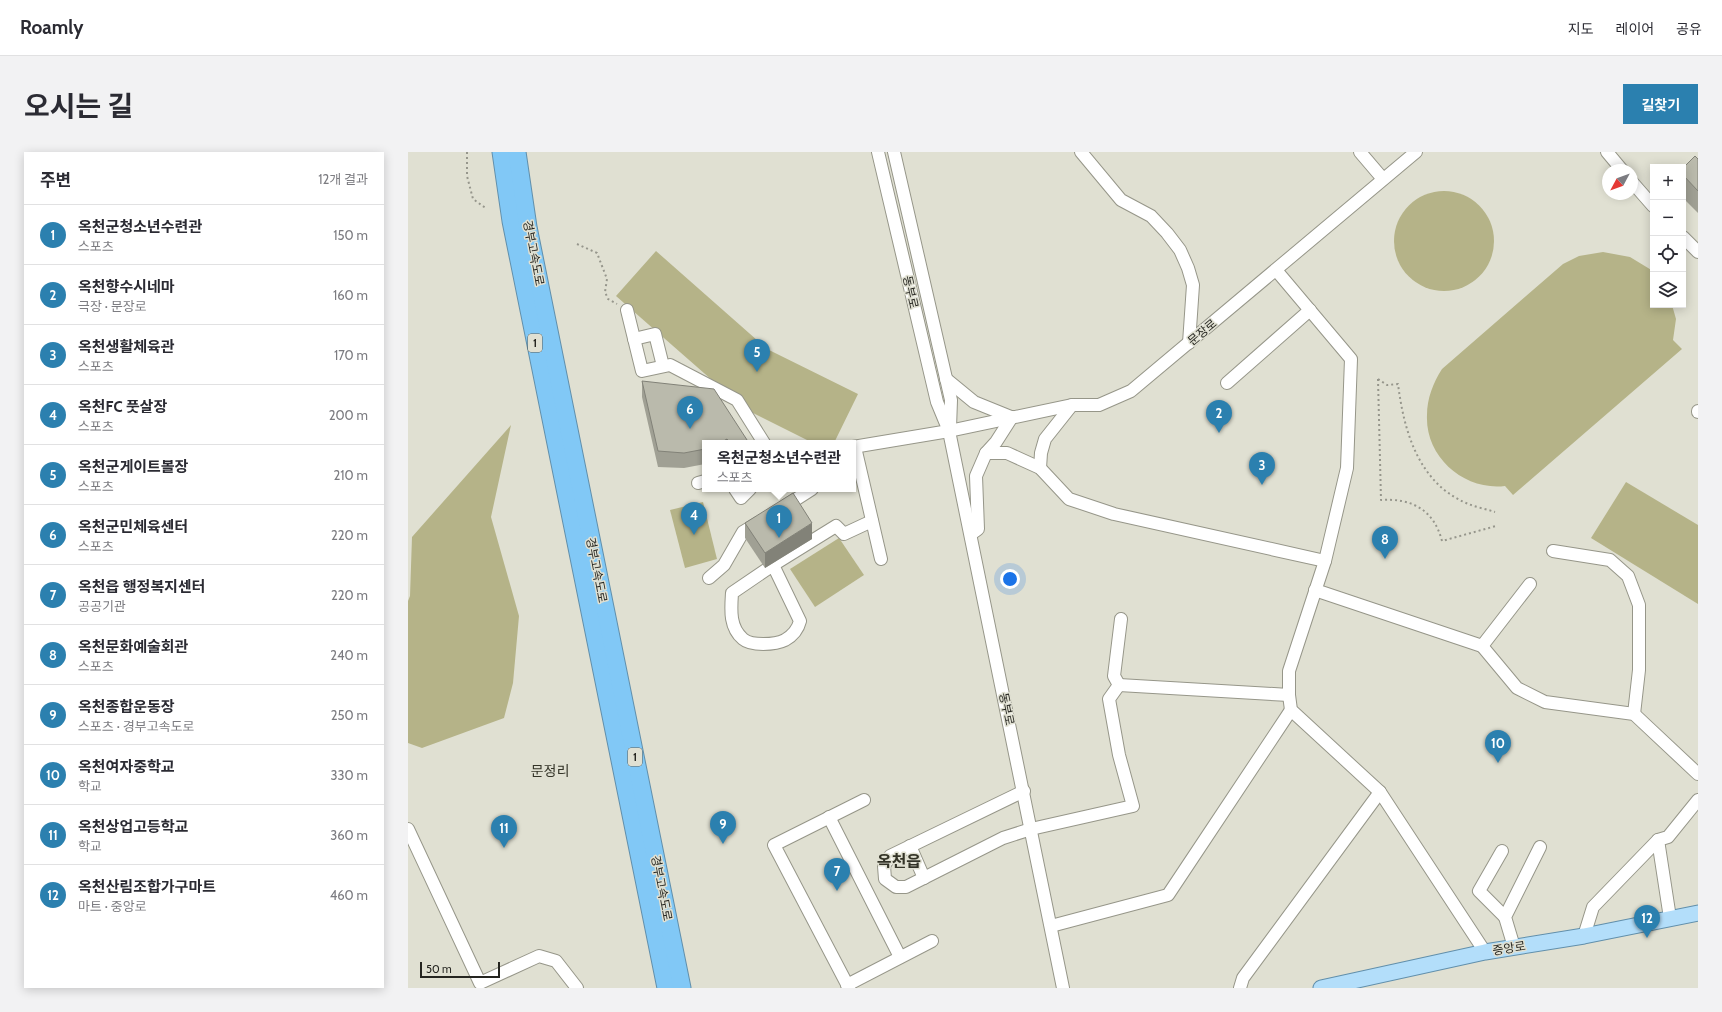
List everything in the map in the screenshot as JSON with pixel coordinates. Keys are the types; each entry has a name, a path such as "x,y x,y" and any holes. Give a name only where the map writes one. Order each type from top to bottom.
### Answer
{"highway":[{"name":"경부고속도로","path":"501,152 510,221 666,988"},
{"name":"경부고속도로","path":"517,152 528,227 682,988"}],"main road":[{"name":"중앙로","path":"1321,988 1336,986 1485,952 1584,936 1698,913"}],"street":[{"name":"동부로","path":"878,152 937,402 949,431 1032,828 1063,988"},
{"name":"동부로","path":"894,152 951,400 949,431"},
{"path":"1081,152 1121,200 1151,216 1180,250 1188,268 1193,285 1188,343"},
{"path":"1360,152 1383,179"},
{"name":"문장로","path":"856,448 949,431 1072,405 1099,405 1131,390 1416,152"},
{"path":"1607,152 1617,164"},
{"path":"1638,189 1650,203"},
{"path":"1686,240 1698,252"},
{"path":"1276,270 1351,359 1347,468 1325,561 1289,671 1289,695 1291,710 1380,792 1485,952"},
{"path":"627,310 642,371 670,365 737,400 761,440"},
{"path":"1226,383 1310,310"},
{"path":"634,339 655,334 663,366"},
{"path":"946,379 974,402 1012,417 996,442 986,453 976,476 978,529 971,534"},
{"path":"1040,468 1041,453 1045,439 1072,405"},
{"path":"986,453 1007,453 1040,468 1069,499 1114,514 1325,561"},
{"path":"856,456 881,559"},
{"path":"737,492 741,498 747,492"},
{"path":"709,578 724,565 743,532 807,492"},
{"path":"773,565 800,621 795,631 785,640 753,644 744,640 737,632 732,620 732,593 773,565 836,526 844,534 872,521"},
{"path":"1553,551 1610,560 1628,576 1639,605 1639,670 1634,714"},
{"path":"1482,646 1530,584"},
{"path":"1315,590 1482,646 1517,688 1546,702 1634,714 1698,774"},
{"path":"1119,685 1114,676 1120,619"},
{"path":"1024,791 893,854 886,861 883,870 885,879 891,885 904,888 989,844 1032,828 1133,806 1119,755 1108,699 1119,685"},
{"path":"1119,685 1289,695"},
{"path":"1051,926 1168,894 1291,710"},
{"path":"1240,988 1243,978 1380,792"},
{"path":"864,800 774,845 848,986 932,941"},
{"path":"1584,936 1593,907 1658,840 1668,837 1698,800"},
{"path":"829,817 900,957"},
{"path":"408,829 480,983 539,956 556,961 577,988"},
{"path":"1658,840 1670,918"},
{"path":"910,846 924,878"},
{"path":"1505,917 1540,847"},
{"path":"1502,851 1480,891 1505,917 1514,947"}],"path":[{"path":"467,152 467,176 473,198 487,209"},
{"path":"577,244 597,254 607,279 605,292 608,299 627,310"},
{"path":"1495,512 1466,503 1442,488 1424,468 1410,441 1402,412 1398,384 1387,385 1378,379 1381,500 1397,499 1416,506 1429,514 1439,527 1442,540 1496,526"}],"shaded area":[{"path":"1444,191 1463,195 1479,206 1490,222 1494,241 1490,260 1479,276 1463,287 1444,291 1425,287 1409,276 1398,260 1394,241 1398,222 1409,206 1425,195"},
{"path":"656,251 767,349 858,394 835,440 807,440 745,409 616,296"},
{"path":"1603,252 1630,257 1650,269 1650,308 1673,308 1676,319 1673,340 1682,349 1513,495 1505,486 1490,486 1476,483 1462,477 1440,458 1428,431 1427,409 1433,385 1442,369 1563,264 1579,256"},
{"path":"511,425 491,517 519,616 513,683 504,718 422,748 408,743 408,601 410,596 412,537"},
{"path":"1626,482 1698,525 1698,604 1591,538"},
{"path":"703,502 717,559 685,568 670,510"},
{"path":"839,538 864,575 815,607 790,569"}],"building":[{"path":"1695,156 1698,159 1698,191 1686,178 1686,165"},
{"path":"642,381 714,389 747,440 702,440 702,450 684,453 658,451"},
{"path":"793,493 812,523 765,553 745,523"}],"place":[{"name":"옥천군게이트볼장","path":"757,372"},
{"name":"옥천군민체육센터","path":"690,429"},
{"name":"옥천향수시네마","path":"1219,433"},
{"name":"옥천생활체육관","path":"1262,485"},
{"name":"옥천FC 풋살장","path":"694,535"},
{"name":"옥천군청소년수련관","path":"779,538"},
{"name":"옥천문화예술회관","path":"1385,559"},
{"name":"옥천여자중학교","path":"1498,763"},
{"name":"옥천종합운동장","path":"723,844"},
{"name":"옥천상업고등학교","path":"504,848"},
{"name":"옥천읍 행정복지센터","path":"837,891"},
{"name":"옥천산림조합가구마트","path":"1647,938"}],"district":[{"name":"문정리","path":"550,771"},
{"name":"옥천읍","path":"899,861"}]}
